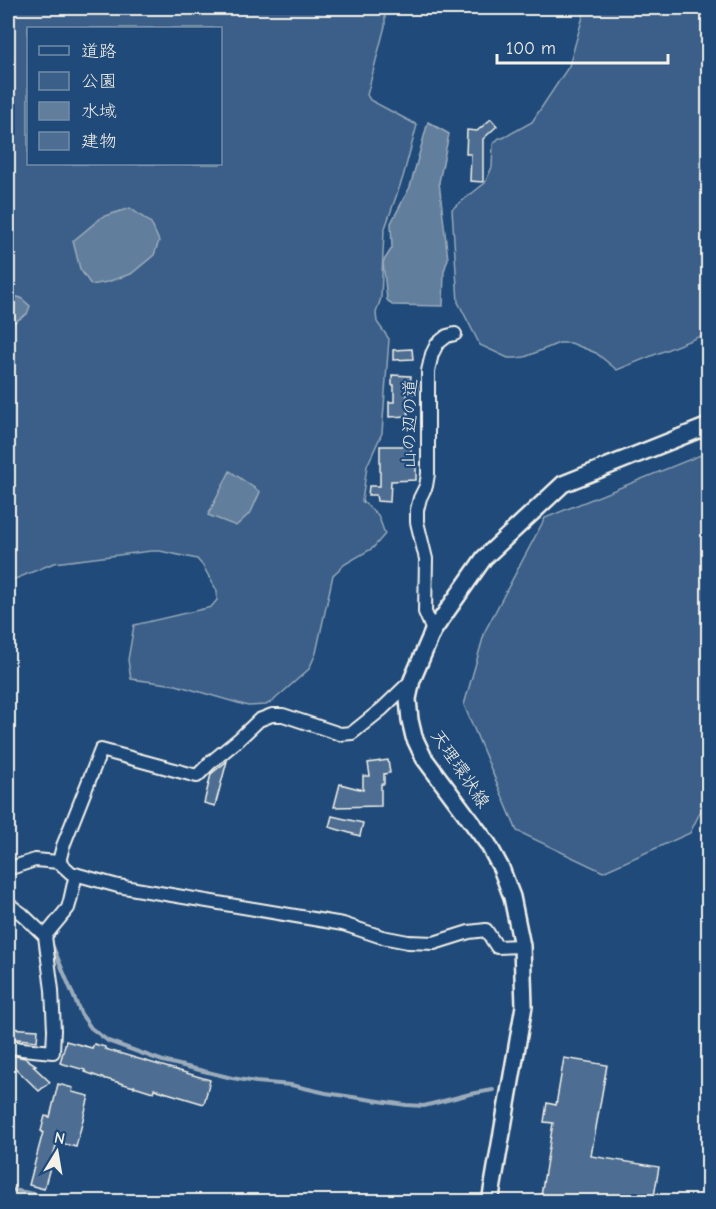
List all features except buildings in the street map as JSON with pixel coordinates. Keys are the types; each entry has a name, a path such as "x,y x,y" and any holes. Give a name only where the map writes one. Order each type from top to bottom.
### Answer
{"main road":[{"name":"天理環状線","path":"490,1202 524,1006 522,946 512,897 501,868 488,844 424,758 414,737 408,699 412,680 433,632 484,558 563,484 708,426"}],"street":[{"name":"山の辺の道","path":"433,632 425,612 426,559 417,522 417,510 428,474 428,371 437,344 447,336 455,334"},
{"path":"59,862 63,846 101,750 197,776 259,720 272,715 283,715 340,734 352,733 382,709 412,680"},
{"path":"8,867 35,860 59,862 71,873 118,886 343,924 382,937 408,942 434,943 469,932 486,930 497,947 522,946"},
{"path":"45,936 68,908 76,874"},
{"path":"8,904 45,936 52,990 54,1052 8,1046"}],"green space":[{"path":"8,8 385,8 385,26 367,95 370,100 417,125 403,177 384,231 381,298 376,313 377,322 389,339 382,433 367,466 362,501 378,515 385,534 373,548 345,564 333,575 316,653 309,669 273,701 266,705 248,706 176,685 131,679 128,660 134,625 211,607 217,600 217,591 197,559 151,551 54,563 8,582 8,326 27,314 21,298 8,295"},
{"path":"587,8 708,8 708,325 701,336 617,370 596,353 571,343 559,343 525,357 508,358 480,345 458,302 452,209 485,183 492,167 493,144 499,138 532,122 569,66"},
{"path":"708,452 708,796 690,833 603,872 517,831 464,705 485,631 545,518"}],"water":[{"path":"428,122 449,134 439,182 448,259 444,271 443,306 392,305 387,300 383,262 392,248 391,223 410,187"},
{"path":"130,208 151,223 159,241 154,255 131,274 91,285 80,269 73,241 102,217"},
{"path":"8,295 21,298 30,306 27,314 8,326"},
{"path":"230,471 260,492 251,512 236,526 208,515"}],"waterway":[{"path":"51,942 81,1014 91,1028 108,1041 163,1061 232,1078 291,1085 326,1093 406,1105 424,1106 493,1090"},
{"path":"8,1189 34,1194"},
{"path":"59,1198 78,1202"}]}
